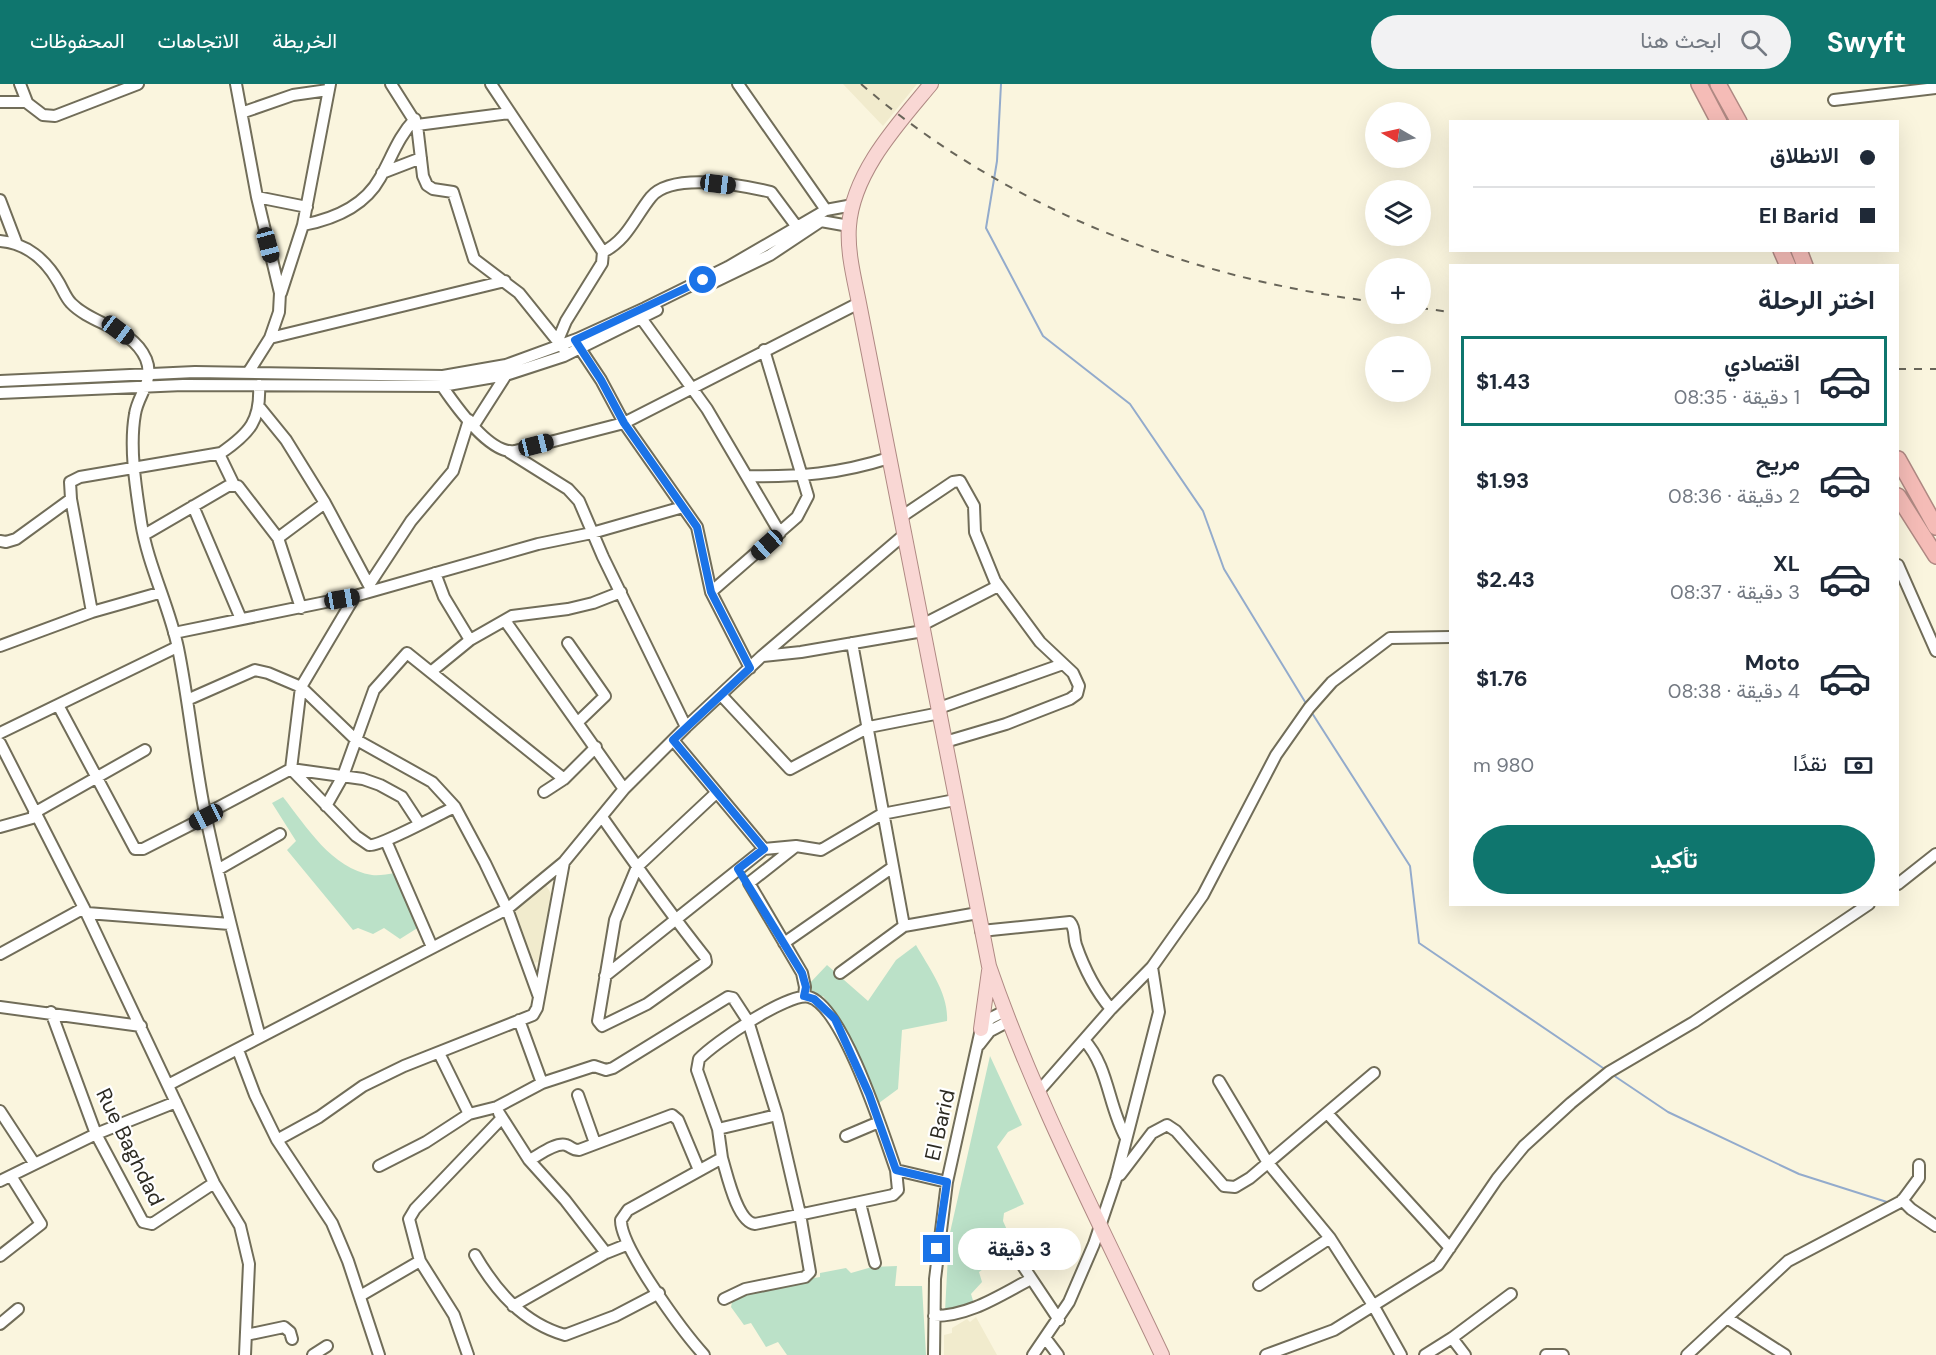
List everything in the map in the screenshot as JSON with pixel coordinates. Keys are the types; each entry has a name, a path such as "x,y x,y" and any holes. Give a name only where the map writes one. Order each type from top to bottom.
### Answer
{"highway":[{"path":"1699,84 1718,120"},
{"path":"1718,84 1738,120"},
{"path":"1899,461 1936,527"},
{"path":"1899,498 1936,556"}],"main road":[{"path":"931,84 868,168 853,205 849,226 850,250 859,303 989,966 1007,1016 1039,1091 1162,1355"},
{"path":"981,1029 989,966"}],"street":[{"path":"20,84 27,102 43,115 55,116 138,84"},
{"path":"237,84 258,196 280,293"},
{"path":"392,84 416,122 423,176 429,187 453,192 471,255 476,262 505,281 533,308 562,346"},
{"path":"0,393 148,386 442,386 506,375 562,346 571,311 602,263 603,252 491,84"},
{"path":"738,84 826,210"},
{"path":"244,112 313,87 329,87 307,207 280,293 279,312 270,338 248,373"},
{"path":"1834,100 1936,88"},
{"path":"0,102 27,102"},
{"path":"303,225 337,215 355,206 367,195 382,173 401,133 416,122 510,113"},
{"path":"382,173 422,158"},
{"path":"603,252 627,234 657,191 686,183 718,184 771,192 778,198 797,227"},
{"path":"258,196 307,207"},
{"path":"0,200 16,242"},
{"path":"577,345 703,280 826,210 853,205"},
{"path":"0,381 148,374 443,376 506,365 562,346 577,345 640,318 770,255 822,220 849,226"},
{"path":"0,241 16,242 29,249 49,269 71,303 133,342 147,360 148,386 135,413 136,466 144,535 159,593 174,633 206,816 230,924 260,1037"},
{"path":"270,338 505,281"},
{"path":"509,452 624,423 859,303"},
{"path":"640,318 691,387 780,533"},
{"path":"577,345 601,380 624,423 683,507 699,534 711,592 750,668"},
{"path":"711,592 780,533 797,517 806,503 807,489 796,464 764,350"},
{"path":"371,588 411,521 453,471 471,423 506,375"},
{"path":"92,612 69,486 73,479 136,466 219,454 239,439 260,408 259,385"},
{"path":"442,386 471,423 499,449 509,452 575,495 583,506 592,533 686,727"},
{"path":"260,408 276,425 325,504 371,588"},
{"path":"219,454 234,485 243,489 278,538 301,608"},
{"path":"747,476 803,477 852,470 889,458"},
{"path":"901,517 953,482 960,481 974,506 975,532 998,586 1040,642 1073,673 1079,686 1075,696 1021,718 945,742"},
{"path":"144,535 234,485"},
{"path":"0,541 16,539 71,499"},
{"path":"278,538 325,504"},
{"path":"193,506 241,619"},
{"path":"174,633 355,596 371,588 435,573 538,544 592,533 683,507"},
{"path":"168,1085 507,909 564,862 624,789 686,727 722,696 762,656 905,534"},
{"path":"1899,567 1936,651"},
{"path":"435,573 444,597 470,640"},
{"path":"762,656 852,643 922,628 998,586"},
{"path":"432,671 470,640 519,615 568,609 593,603 621,591"},
{"path":"0,646 92,612 159,593"},
{"path":"291,769 301,687 355,596"},
{"path":"506,622 624,789"},
{"path":"1039,1091 1111,1009 1152,967 1203,895 1276,755 1309,708 1332,682 1390,638 1449,637"},
{"path":"568,643 605,696 578,722"},
{"path":"852,643 904,926"},
{"path":"0,734 177,647"},
{"path":"326,806 343,776 374,690 403,656 410,654 500,730 564,779"},
{"path":"722,696 790,769 868,727 939,711 1063,664"},
{"path":"187,700 255,670 301,687 355,739 423,776 455,807 507,909 539,997"},
{"path":"58,705 137,850 206,816 291,769 371,781 396,792 406,801 419,823"},
{"path":"673,740 764,849"},
{"path":"544,792 564,779 596,747"},
{"path":"2,749 86,911 214,1183 231,1208 244,1241 249,1264 245,1355"},
{"path":"0,827 35,815 145,750"},
{"path":"291,769 365,844 377,846 455,807"},
{"path":"602,817 637,867 674,919 705,957 702,966 647,1004 602,1026 598,1021 615,920 637,867 716,794"},
{"path":"605,976 764,849 796,846 821,850 882,814 955,800"},
{"path":"219,869 280,834"},
{"path":"386,841 432,947"},
{"path":"748,884 796,846"},
{"path":"1899,883 1936,854"},
{"path":"277,1140 319,1117 363,1086 535,1013 564,862"},
{"path":"784,943 893,867"},
{"path":"738,869 804,976 804,996"},
{"path":"1266,1355 1321,1337 1430,1270 1450,1248 1497,1179 1524,1146 1571,1103 1609,1072 1694,1022 1866,906"},
{"path":"1,951 86,911 230,924"},
{"path":"840,973 904,926 978,913"},
{"path":"981,931 1070,922 1074,927 1075,942 1096,991 1111,1009"},
{"path":"1033,1355 1059,1320 1069,1302 1101,1224 1116,1179 1159,1012 1152,967"},
{"path":"804,996 814,999 835,1019 879,1122 896,1170 896,1193 860,1203 755,1224 746,1221 740,1213 722,1158 718,1130 697,1063 708,1050 748,1021 804,996"},
{"path":"380,1166 426,1142 469,1114 496,1107 542,1083 594,1066 606,1070 613,1068 728,997 734,998 748,1021 762,1058 811,1267 810,1274 745,1289 724,1299"},
{"path":"0,1007 51,1012 141,1026"},
{"name":"Rue Baghdad","path":"51,1012 96,1134 143,1222 152,1224 214,1183"},
{"path":"981,1029 991,1018 1007,1016"},
{"path":"977,1048 990,1031 1007,1016"},
{"path":"519,1020 542,1083"},
{"name":"El Barid","path":"934,1355 937,1249 947,1182 981,1029"},
{"path":"1084,1040 1094,1050 1105,1075 1117,1122 1126,1138"},
{"path":"238,1050 255,1095 277,1140 332,1223 360,1296 379,1355"},
{"path":"439,1053 469,1114"},
{"path":"1116,1179 1152,1133 1164,1125 1176,1131 1224,1186 1239,1184 1268,1163 1374,1073"},
{"path":"1219,1081 1268,1163 1330,1238 1373,1305 1401,1355"},
{"path":"578,1095 595,1143"},
{"path":"0,1181 96,1134 176,1102"},
{"path":"496,1107 501,1119 529,1160 565,1200 606,1253"},
{"path":"0,1111 34,1163"},
{"path":"1327,1113 1450,1248"},
{"path":"529,1160 557,1146 564,1145 576,1150 674,1115 699,1170"},
{"path":"718,1130 777,1115"},
{"path":"468,1355 454,1314 420,1261 409,1216 501,1119"},
{"path":"846,1136 879,1122"},
{"path":"704,1355 626,1245 621,1220 628,1210 722,1158"},
{"path":"1687,1355 1757,1288 1788,1262 1899,1203 1918,1178 1919,1165"},
{"path":"896,1170 947,1182"},
{"path":"0,1256 41,1224 11,1176"},
{"path":"860,1203 875,1263"},
{"path":"1899,1203 1936,1226"},
{"path":"1039,1236 1020,1244 1014,1252 1059,1320"},
{"path":"1259,1285 1330,1238"},
{"path":"513,1306 606,1253 626,1245"},
{"path":"476,1255 491,1283 513,1306 552,1330 569,1335 659,1293"},
{"path":"360,1296 420,1261"},
{"path":"934,1316 953,1316 977,1308 1031,1279"},
{"path":"1425,1355 1511,1294"},
{"path":"0,1324 18,1310"},
{"path":"1727,1318 1785,1355"},
{"path":"246,1335 284,1327 290,1332 292,1339"},
{"path":"1452,1338 1465,1355"},
{"path":"1046,1339 1058,1355"},
{"path":"313,1355 327,1346"},
{"path":"1546,1355 1563,1355"}],"shaded area":[{"path":"843,84 917,84 883,126"},
{"path":"546,885 551,894 541,961 531,964 513,913"},
{"path":"976,1317 997,1355 944,1355 944,1335 952,1333 952,1328 967,1319 970,1322"}],"green space":[{"path":"283,797 321,845 344,864 372,875 395,873 419,927 400,939 384,928 373,934 358,928 353,930 287,850 296,841 272,803"},
{"path":"916,945 941,991 947,1011 947,1021 902,1030 898,1089 879,1103 835,1012 823,996 816,999 809,984 827,965 868,1001 896,960"},
{"path":"990,1056 1022,1125 1008,1132 997,1147 1024,1204 1004,1213 1003,1221 1012,1241 992,1252 990,1264 979,1272 982,1282 971,1294 975,1307 945,1311 949,1237"},
{"path":"897,1266 895,1286 922,1286 926,1355 787,1355 778,1342 766,1347 751,1323 744,1325 731,1307 732,1302 751,1289 820,1277 820,1273 846,1268 851,1273 872,1267"}],"waterway":[{"path":"1001,84 997,161 986,228 1043,336 1130,404 1203,511 1224,569 1307,705"},
{"path":"1312,713 1410,866 1419,943 1606,1070"},
{"path":"1613,1075 1668,1112 1799,1174 1890,1203"}],"railway":[{"path":"861,84 917,128 976,167 1038,202 1102,231 1168,255 1236,275 1306,291 1365,300"},
{"path":"1431,309 1449,312"},
{"path":"1899,369 1936,369"}],"route":[{"path":"703,280 575,340 601,380 624,423 697,527 702,541 711,592 731,635 750,668 673,740 764,849 738,869 804,976 806,987 804,996 824,1006 835,1019 869,1094 896,1170 947,1182 937,1249"}]}
